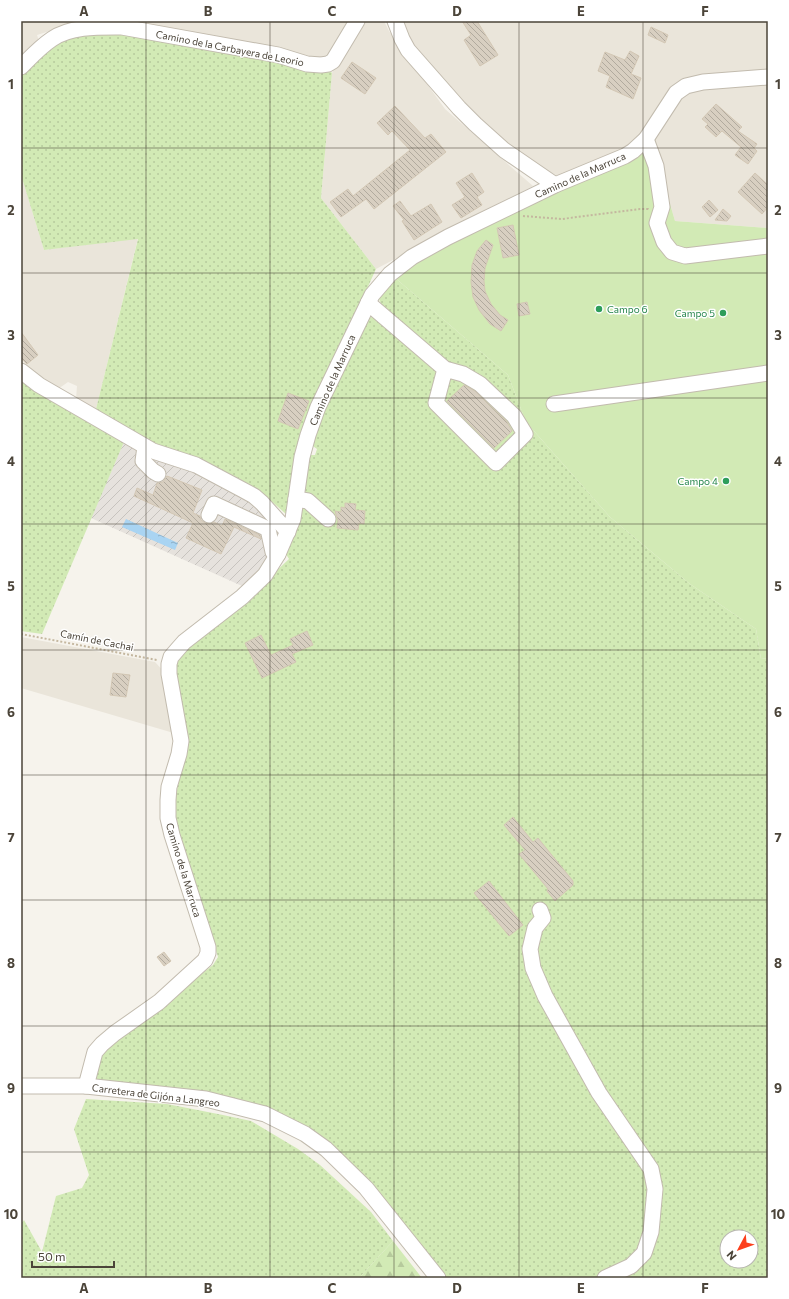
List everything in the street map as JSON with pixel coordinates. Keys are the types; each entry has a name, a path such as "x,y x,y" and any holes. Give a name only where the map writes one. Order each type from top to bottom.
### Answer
{"street":[{"name":"Camino de la Carbayera de Leorio","path":"21,67 46,43 58,35 69,31 109,27 122,27 278,55 307,64 321,65 328,64 333,61 357,21"},
{"path":"395,21 408,50 459,108 504,150 555,185"},
{"name":"Camino de la Marruca","path":"86,1086 95,1052 102,1044 159,1002 205,960 208,953 208,947 172,835 168,818 169,787 181,742 169,664 171,658 184,642 242,596 265,575 278,554 293,519 302,457 318,407 372,295 390,274 412,258 448,236 555,185 634,151 646,139 676,93 686,86 703,82 768,77"},
{"path":"646,139 656,166 662,207 657,224 664,242 672,252 685,256 768,246"},
{"path":"368,303 445,369 463,374 480,384 514,416 525,434 496,463 436,402 445,369"},
{"path":"21,371 40,385 145,447 196,465 254,496 288,532"},
{"path":"554,404 768,373"},
{"path":"145,447 143,461 158,474"},
{"path":"296,499 308,500 328,519"},
{"path":"209,515 214,504 268,529 273,552 278,554"},
{"path":"540,910 543,918 535,928 530,949 533,968 545,996 599,1093 651,1169 655,1189 651,1232 644,1253 632,1266 605,1278"},
{"name":"Carretera de Gijón a Langreo","path":"21,1086 86,1086 206,1099 265,1114 305,1134 326,1149 366,1188 438,1278"}],"path":[{"path":"523,216 562,219 648,209 657,224"},
{"name":"Camín de Cachai","path":"21,634 153,659 169,664"}],"shaded area":[{"path":"21,21 72,21 72,24 37,35 40,45 21,62"},
{"path":"134,21 350,21 328,56 318,61"},
{"path":"366,21 384,21 389,31 445,109 533,186 376,269 321,198 332,73 356,29"},
{"path":"400,21 768,21 768,73 761,75 684,79 675,84 646,129 627,148 565,176 558,176 533,163 490,131 418,53"},
{"path":"768,85 768,228 675,221 654,149 654,137 682,95 700,87"},
{"path":"21,175 44,250 138,238 96,409 76,399 77,386 68,382 58,389 31,371 21,359"},
{"path":"124,442 186,468 255,503 273,524 278,534 277,543 266,549 266,563 261,569 242,586 91,518"},
{"path":"21,637 155,662 165,673 177,734 21,688"}],"green space":[{"path":"100,33 144,35 304,69 328,69 332,73 321,198 376,269 323,385 287,515 259,490 234,476 204,462 167,449 133,432 96,409 138,239 44,250 21,175 21,73 38,58 64,39"},
{"path":"654,149 675,221 768,228 768,658 761,659 756,629 690,584 610,517 526,422 508,375 393,276 446,241"},
{"path":"393,276 508,375 526,422 610,517 690,584 756,629 761,659 768,658 768,1278 446,1278 410,1234 276,1112 227,1097 93,1081 97,1062 107,1048 213,965 218,957 182,847 173,809 186,733 176,674 176,662 179,653 241,603 245,605 253,598 252,594 289,559 284,551 300,509 308,505 308,495 303,489 309,455 315,455 317,449 310,444 329,398 367,319 374,316 381,304 378,296"},
{"path":"21,372 124,442 42,634 21,631"},
{"path":"86,1099 167,1104 251,1121 298,1149 320,1165 371,1212 393,1241 359,1278 21,1278 21,1224 24,1220 42,1252 56,1196 82,1188 89,1175 74,1129"},
{"path":"393,1241 422,1278 359,1278"}],"water":[{"path":"126,519 178,543 175,550 122,527"}],"building":[{"path":"462,21 477,21 498,55 480,66 464,40 471,35"},
{"path":"651,27 668,35 665,43 648,35"},
{"path":"630,51 639,56 631,74 641,78 633,99 606,87 610,76 598,71 605,52 625,60"},
{"path":"352,62 376,78 365,94 341,78"},
{"path":"716,104 742,127 738,131 757,144 754,148 757,151 748,164 735,155 741,147 722,131 716,137 705,127 708,124 702,119"},
{"path":"395,106 425,138 431,134 446,152 374,209 366,199 341,217 330,202 348,189 353,196 410,150 392,131 388,135 377,123"},
{"path":"472,173 484,192 477,197 482,205 461,218 452,205 465,197 456,183"},
{"path":"755,173 768,185 768,207 762,214 738,192"},
{"path":"709,200 718,210 710,217 702,207"},
{"path":"400,201 411,216 431,204 442,222 414,240 402,221 404,220 393,206"},
{"path":"723,209 731,216 727,221 715,220"},
{"path":"513,225 519,255 503,258 497,228"},
{"path":"486,240 493,245 485,268 485,291 491,304 500,315 508,320 501,331 490,324 479,310 473,297 471,282 472,265 477,251"},
{"path":"527,302 530,314 519,316 517,304"},
{"path":"21,332 38,355 27,364 21,358"},
{"path":"464,385 475,391 507,422 512,431 494,448 447,401"},
{"path":"288,393 309,401 298,429 278,421"},
{"path":"167,476 202,490 193,513 200,516 201,520 205,523 209,524 214,522 222,526 225,519 260,535 261,539 234,527 221,554 186,538 193,523 134,496 137,488 153,495 157,483 163,482"},
{"path":"345,503 356,504 355,510 365,511 364,524 359,523 358,530 337,528 338,521 335,511 341,512 341,507 345,508"},
{"path":"307,631 313,645 292,654 296,662 262,678 245,643 261,635 271,655 293,645 290,639"},
{"path":"113,673 130,675 126,697 110,695"},
{"path":"513,817 533,842 538,838 573,881 573,885 555,901 547,891 548,889 519,854 525,850 504,825"},
{"path":"489,881 523,925 509,936 474,893"},
{"path":"164,952 171,961 164,966 157,957"}],"place":[{"name":"Campo 6","path":"599,309"},
{"name":"Campo 5","path":"723,313"},
{"name":"Campo 4","path":"726,481"}]}
